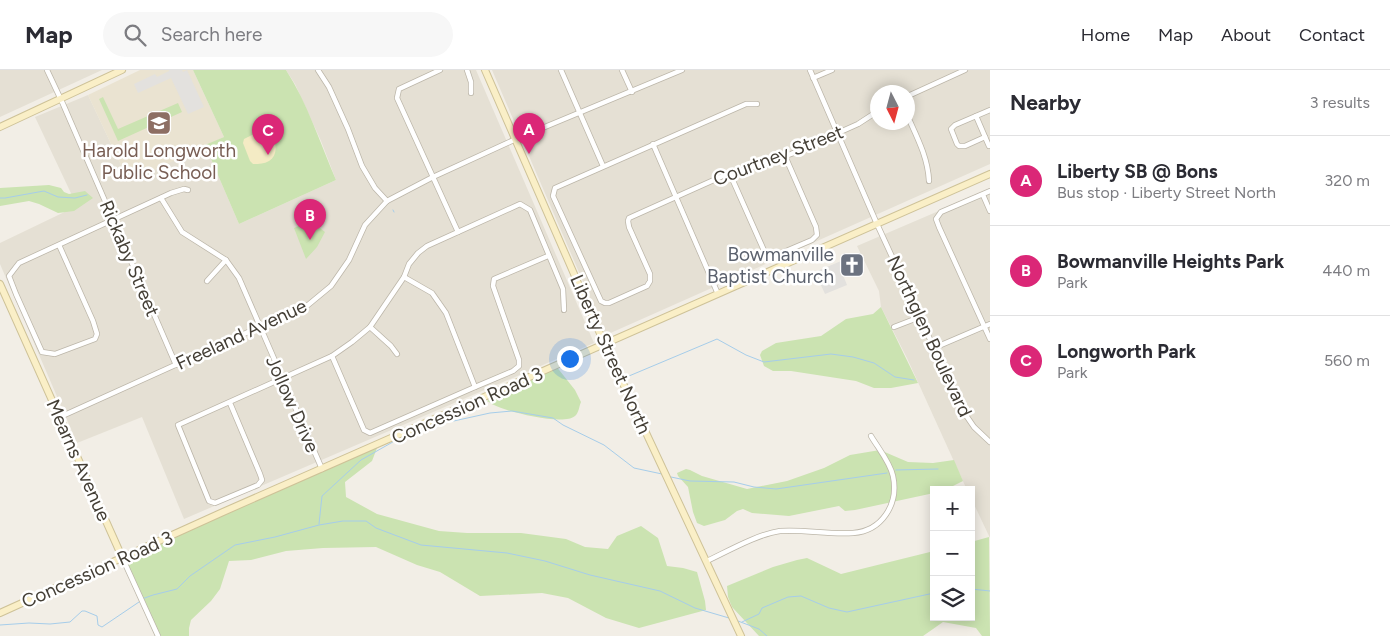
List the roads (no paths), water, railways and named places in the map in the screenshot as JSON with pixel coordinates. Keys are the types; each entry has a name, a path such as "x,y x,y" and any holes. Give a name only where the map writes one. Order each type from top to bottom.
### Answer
{"street":[{"name":"Rickaby Street","path":"47,70 176,365"},
{"path":"0,127 122,70"},
{"path":"318,70 348,129 362,166 387,201"},
{"path":"440,70 399,89 397,98 458,232"},
{"path":"467,70 472,86 470,93"},
{"name":"Liberty Street North","path":"486,70 605,344 741,636"},
{"path":"561,70 602,166 746,104 757,104"},
{"path":"622,70 632,92"},
{"name":"Freeland Avenue","path":"60,417 308,306 331,286 349,260 366,225 387,201 433,177 516,139 682,70"},
{"name":"Northglen Boulevard","path":"810,70 877,224 966,417 990,442"},
{"path":"813,78 832,70"},
{"path":"915,93 966,70"},
{"path":"985,137 962,147 956,144 951,131 952,126 990,110"},
{"name":"Courtney Street","path":"602,166 555,188 553,196 600,299 602,302 609,303 649,284 650,274 629,227 629,218 633,215 730,174 785,156 858,124 870,116"},
{"path":"976,116 990,145 990,152"},
{"path":"914,130 922,148 929,181"},
{"path":"653,144 718,294"},
{"path":"730,174 766,255 772,257 812,240 817,236 816,227 785,156"},
{"name":"Concession Road 3","path":"0,612 122,556 990,174"},
{"path":"59,245 97,334 95,339 55,354 42,352 16,294 9,276 19,263 112,219 184,189 188,190"},
{"path":"990,191 941,212 936,219 990,339"},
{"path":"982,195 990,211"},
{"name":"Jollow Drive","path":"161,198 182,232 226,260 239,278 322,469"},
{"path":"230,403 262,480 258,485 215,503 210,501 178,425 332,356 370,327 404,277 409,264 418,253 427,246 520,204 530,210 563,289 564,310"},
{"path":"332,356 364,430 370,434 513,371 519,366 519,360 493,286 494,279 548,256"},
{"path":"207,281 226,260"},
{"path":"404,277 432,293 446,313 475,387"},
{"name":"Mearns Avenue","path":"0,284 158,636"},
{"path":"894,328 920,316"},
{"path":"934,348 990,324"},
{"path":"370,327 397,354"},
{"path":"707,561 758,537 772,533 789,531 853,533 864,531 878,524 892,505 894,486 893,475 889,466 871,436"}],"waterway":[{"path":"0,198 44,191 58,197 75,198 87,195"},
{"path":"629,376 717,339 746,355 764,362 831,354 853,357 874,363 895,377 914,380"},
{"path":"319,524 322,496 361,460 398,439 431,426 490,413 512,411 553,418 563,425 604,445 634,468 662,474"},
{"path":"896,470 938,469"},
{"path":"671,477 690,481 734,482 754,487 776,489 887,473"},
{"path":"142,599 177,589 190,576 235,545 319,525 343,521 366,521 376,528 421,545 507,553 545,561 590,575 660,591 695,608 729,618"},
{"path":"975,589 990,591"},
{"path":"742,622 759,614 762,608 788,597 801,596 829,608 847,612 930,594"},
{"path":"0,625 70,622 82,611 85,611 97,616 98,625 102,627 139,602"},
{"path":"738,621 759,629 767,636"}],"place":[{"name":"Harold Longworth Public School","path":"159,123"},
{"name":"Liberty SB @ Bons","path":"529,154"},
{"name":"Longworth Park","path":"268,155"},
{"name":"Bowmanville Heights Park","path":"310,240"},
{"name":"Bowmanville Baptist Church","path":"852,265"}]}
